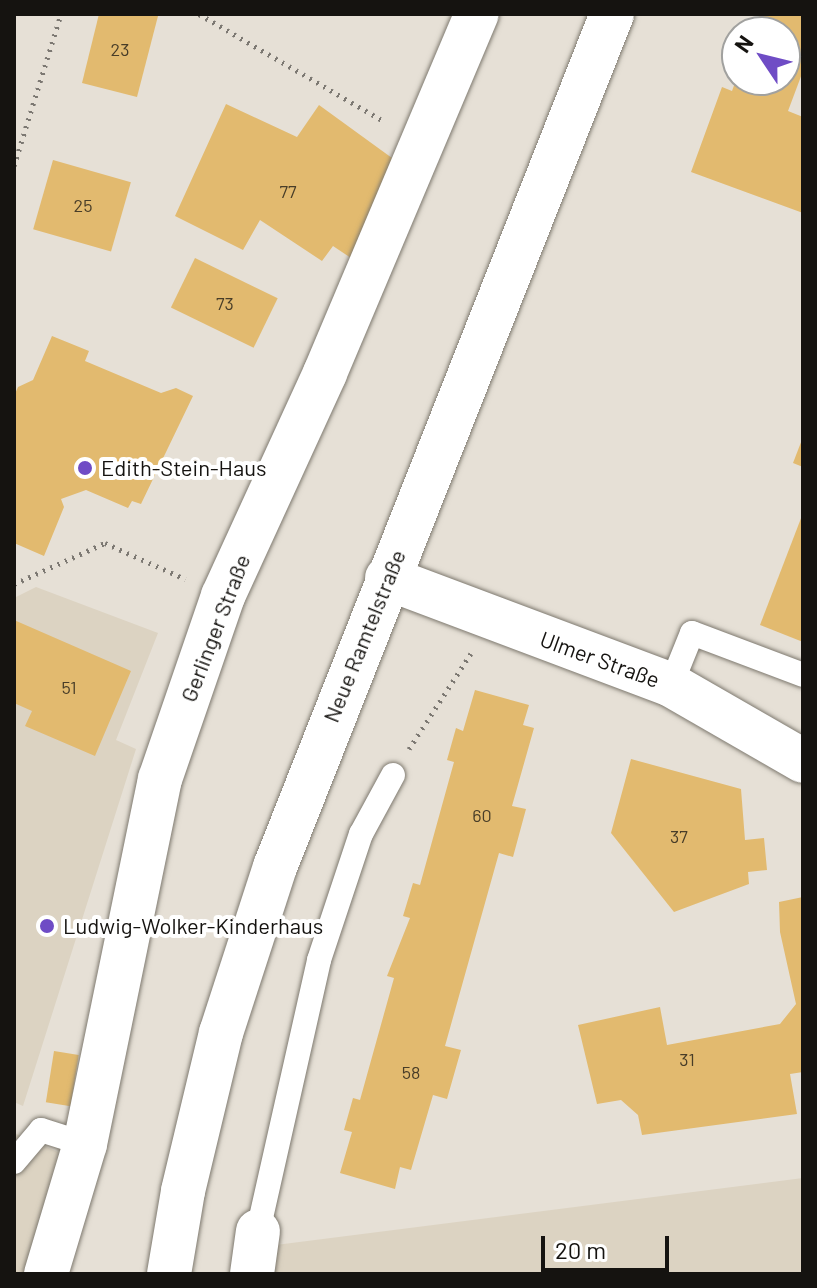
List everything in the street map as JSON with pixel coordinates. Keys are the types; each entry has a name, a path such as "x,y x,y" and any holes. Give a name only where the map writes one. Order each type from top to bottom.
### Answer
{"street":[{"name":"Gerlinger Straße","path":"46,1274 85,1144 160,779 223,596 424,145 477,14"},
{"name":"Neue Ramtelstraße","path":"169,1274 183,1191 221,1033 280,852 387,578 522,252 612,14"},
{"name":"Ulmer Straße","path":"387,578 671,685 803,761"},
{"path":"252,1274 258,1231"}],"lane":[{"path":"671,685 692,633 803,675"},
{"path":"258,1231 324,945 361,834 393,775"},
{"path":"14,1162 41,1130 85,1144"}],"path":[{"path":"14,166 61,14"},
{"path":"199,14 424,145"},
{"path":"14,584 105,543 223,596"},
{"path":"393,775 462,663 498,622"}],"shaded area":[{"name":"Ludwig-Wolker-Kinderhaus","path":"36,587 158,633 116,740 136,749 23,1106 14,1102 14,598"},
{"path":"14,1133 67,1156 26,1274 14,1274"},
{"path":"803,1178 803,1274 232,1274 236,1250"}],"building":[{"path":"99,14 158,16 137,97 82,83"},
{"path":"803,14 801,76 801,16 759,16"},
{"path":"721,90 721,96 794,96 788,111 803,117 803,213 691,172"},
{"path":"226,104 297,137 319,105 403,166 351,258 333,246 322,261 260,220 243,250 175,216"},
{"path":"53,160 131,182 111,252 33,229"},
{"path":"195,258 278,298 254,348 171,307"},
{"name":"Edith-Stein-Haus","path":"52,336 89,351 85,361 161,393 176,388 193,396 141,504 132,501 128,508 86,490 61,499 64,507 44,556 14,543 14,396 18,387 33,380"},
{"path":"803,437 803,467 793,463"},
{"path":"803,513 803,642 760,625"},
{"path":"14,620 131,671 95,756 25,726 32,711 14,703"},
{"path":"475,690 529,705 523,725 534,728 512,806 526,809 513,857 499,853 445,1046 461,1050 447,1099 433,1095 411,1170 400,1167 395,1189 340,1173 352,1132 344,1130 353,1098 360,1100 394,978 387,976 410,918 403,916 413,883 420,885 454,762 447,760 456,728 463,731"},
{"path":"631,759 741,789 745,840 764,838 767,870 748,872 749,884 674,912 611,833"},
{"path":"803,897 803,1072 790,1074 797,1114 642,1135 638,1115 621,1100 597,1104 578,1025 660,1007 667,1045 780,1024 796,1004 780,932 779,902"},
{"path":"54,1051 79,1055 71,1106 46,1102"}],"place":[{"name":"Edith-Stein-Haus","path":"85,468"},
{"name":"Ludwig-Wolker-Kinderhaus","path":"47,926"}]}
